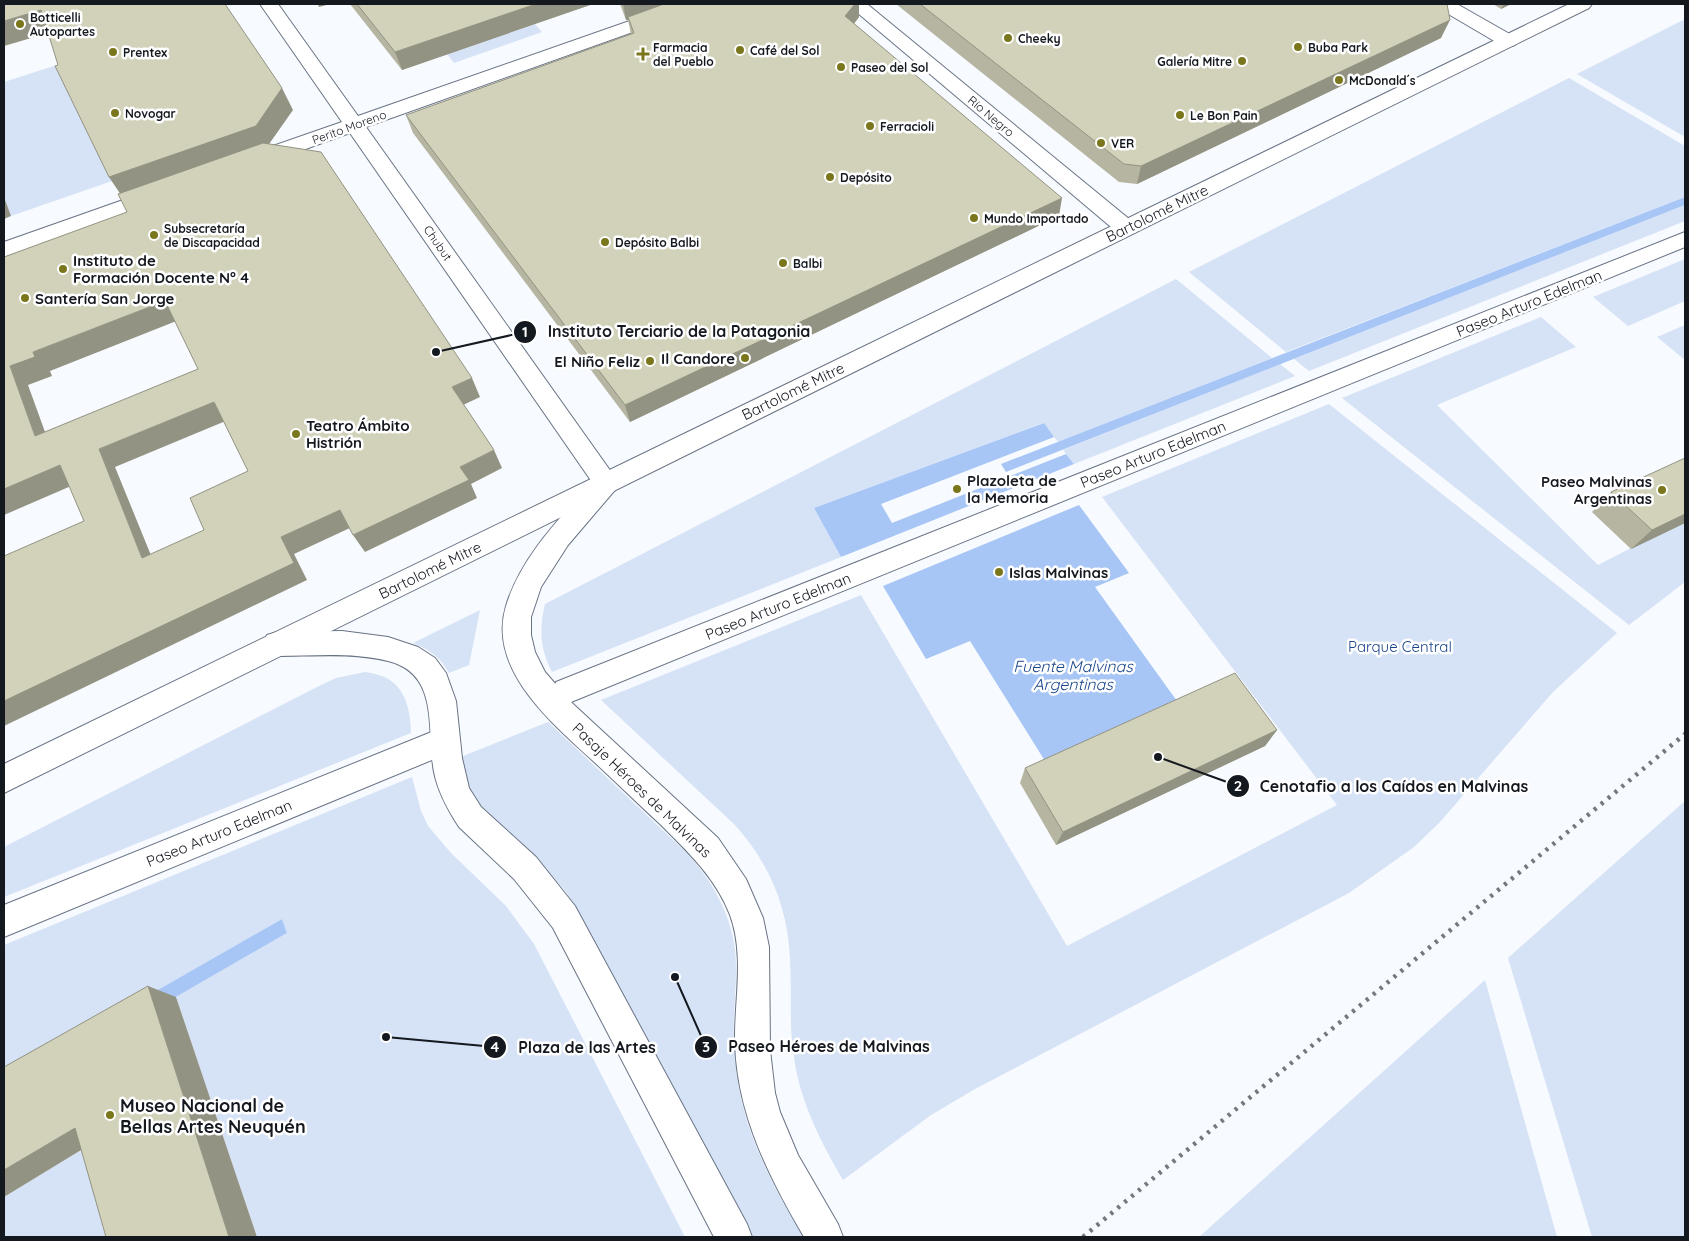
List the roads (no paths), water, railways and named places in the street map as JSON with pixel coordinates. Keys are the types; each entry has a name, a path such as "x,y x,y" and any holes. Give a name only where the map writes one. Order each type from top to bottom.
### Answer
{"street":[{"name":"Chubut","path":"269,4 606,483"},
{"name":"Perito Moreno","path":"235,167 694,4"},
{"name":"Río Negro","path":"856,4 1126,228"},
{"path":"1444,4 1508,41"},
{"name":"Bartolomé Mitre","path":"4,779 1583,4"},
{"path":"4,250 180,187"},
{"name":"Paseo Arturo Edelman","path":"566,691 1685,240"},
{"name":"Pasaje Héroes de Malvinas","path":"606,483 555,543 529,582 521,601 517,619 517,636 521,651 536,683 555,706 707,849 723,870 736,894 747,919 752,944 754,973 752,1038 758,1094 779,1151 825,1237"},
{"path":"278,644 373,645 389,648 419,660 429,670 441,696 450,776 453,791 460,805 470,817 534,878 564,917 734,1237"},
{"name":"Paseo Arturo Edelman","path":"4,921 434,745"}],"water":[{"path":"1685,197 1685,205 1006,472 1001,464"},
{"path":"1044,423 1054,437 881,504 892,523 1066,454 1074,464 841,557 814,508"},
{"name":"Fuente Malvinas Argentinas","path":"1079,505 1129,573 1095,587 1182,708 1050,769 970,641 926,659 883,586"},
{"path":"282,919 287,933 4,1096 4,1078"}],"railway":[{"path":"1083,1237 1685,734"}],"place":[{"name":"Botticelli Autopartes","path":"20,24"},
{"name":"Cheeky","path":"1008,38"},
{"name":"Buba Park","path":"1298,47"},
{"name":"Café del Sol","path":"740,50"},
{"name":"Prentex","path":"113,52"},
{"name":"Farmacia del Pueblo","path":"643,54"},
{"name":"Galería Mitre","path":"1242,61"},
{"name":"Paseo del Sol","path":"841,67"},
{"name":"McDonald´s","path":"1339,80"},
{"name":"Novogar","path":"115,113"},
{"name":"Le Bon Pain","path":"1180,115"},
{"name":"Ferracioli","path":"870,126"},
{"name":"VER","path":"1101,143"},
{"name":"Depósito","path":"830,177"},
{"name":"Mundo Importado","path":"974,218"},
{"name":"Subsecretaría de Discapacidad","path":"154,235"},
{"name":"Depósito Balbi","path":"605,242"},
{"name":"Balbi","path":"783,263"},
{"name":"Instituto de Formación Docente N° 4","path":"63,269"},
{"name":"Santería San Jorge","path":"25,298"},
{"name":"Instituto Terciario de la Patagonia","path":"436,352"},
{"name":"Il Candore","path":"745,358"},
{"name":"El Niño Feliz","path":"650,361"},
{"name":"Teatro Ámbito Histrión","path":"296,434"},
{"name":"Plazoleta de la Memoria","path":"957,489"},
{"name":"Paseo Malvinas Argentinas","path":"1662,490"},
{"name":"Islas Malvinas","path":"999,572"},
{"name":"Cenotafio a los Caídos en Malvinas","path":"1158,757"},
{"name":"Paseo Héroes de Malvinas","path":"675,977"},
{"name":"Plaza de las Artes","path":"386,1037"},
{"name":"Museo Nacional de Bellas Artes Neuquén","path":"110,1115"}],"park label":[{"name":"Parque Central","path":"1400,646"}]}
